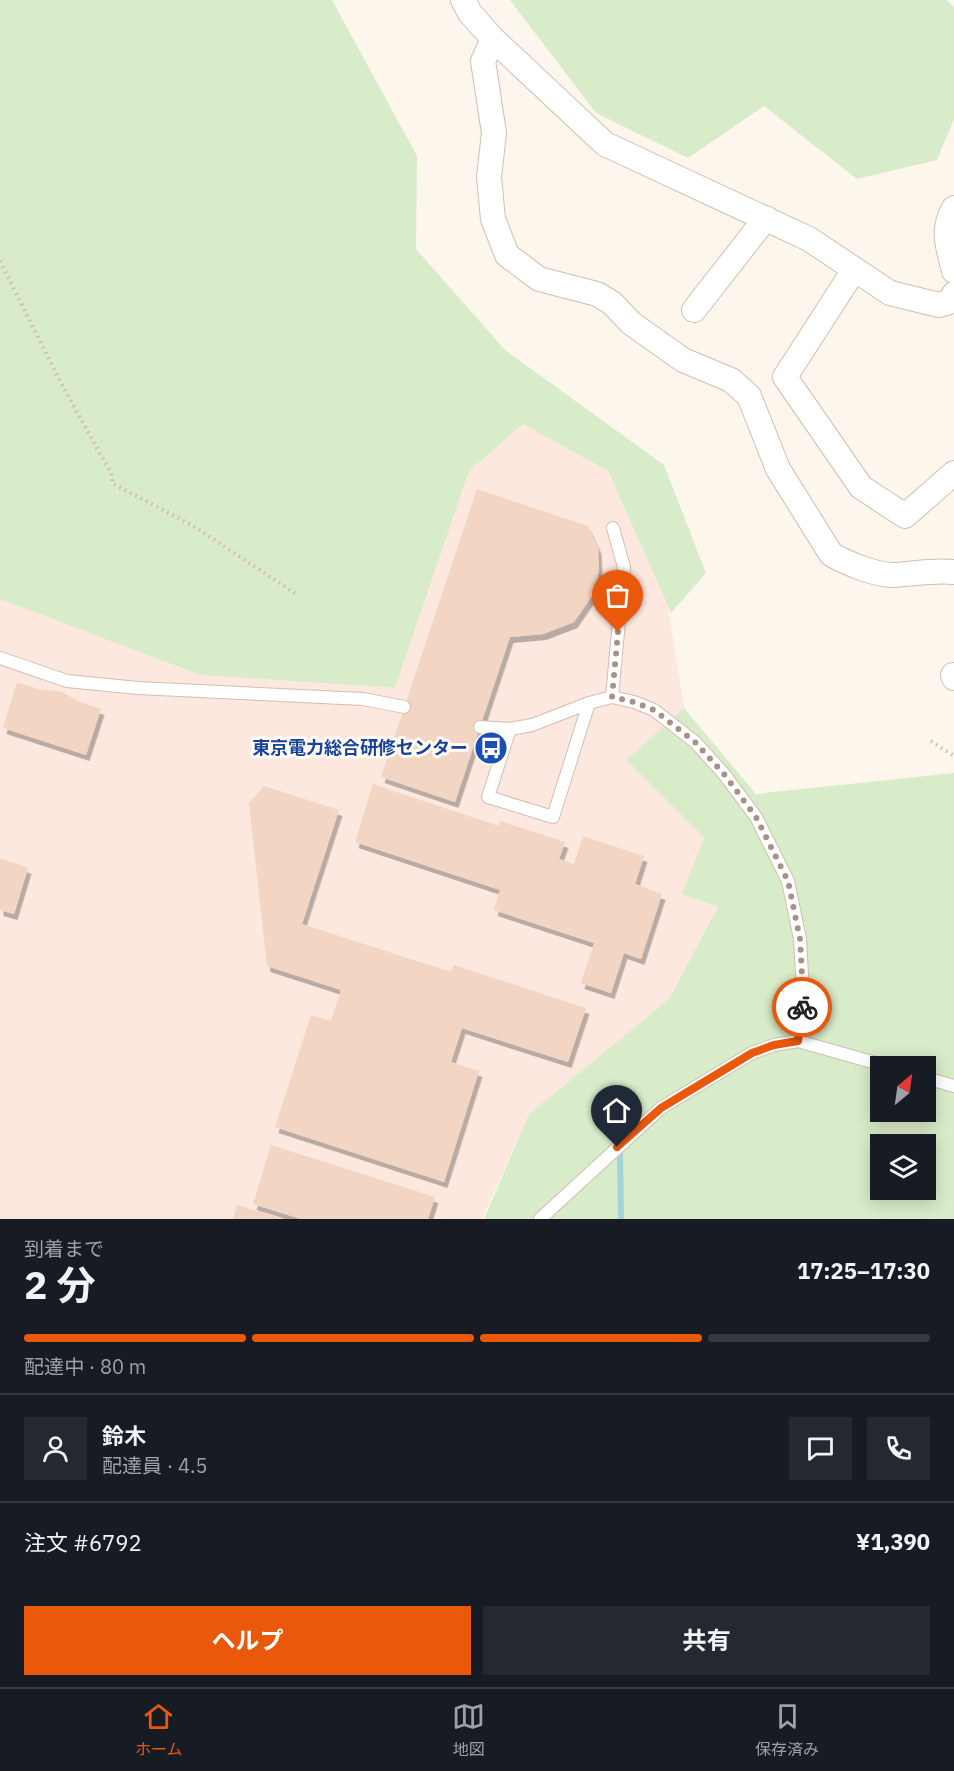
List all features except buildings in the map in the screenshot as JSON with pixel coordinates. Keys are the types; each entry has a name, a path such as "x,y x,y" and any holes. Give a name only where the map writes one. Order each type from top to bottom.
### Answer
{"street":[{"path":"463,0 471,14 493,39 605,144 809,239 890,293 939,305 949,302 954,294"},
{"path":"493,39 483,62 494,133 489,177 492,219 507,255 539,279 597,294 612,303 631,323 683,360 731,380 748,396 778,469 831,554 845,563 890,575 954,572"},
{"path":"954,208 947,220 946,239 954,271"},
{"path":"694,309 766,218"},
{"path":"854,270 785,377 861,487 905,516 954,474"}],"lane":[{"path":"612,697 624,567 613,528"},
{"path":"0,658 67,681 138,688 363,699 404,707"},
{"path":"480,727 510,729 532,725 589,702 612,697 654,710 695,742 724,774 756,817 788,881 800,939 803,993 798,1041"},
{"path":"510,729 488,797 553,818 589,702"},
{"path":"540,1219 661,1108 752,1053 774,1045 798,1041 870,1061"},
{"path":"936,1081 954,1086"}],"path":[{"path":"0,261 60,381 112,475 112,483 195,527 296,594"},
{"path":"931,741 954,756"}],"shaded area":[{"name":"東京電力総合研修センター","path":"523,424 608,471 668,607 684,708 626,760 704,838 683,894 718,907 669,999 529,1114 482,1219 0,1219 0,599 200,675 395,688 469,471"}],"green space":[{"path":"0,0 332,0 417,156 416,249 505,350 664,465 706,573 671,613 608,471 523,424 469,471 395,688 200,675 0,599"},
{"path":"510,0 946,0 954,7 954,119 937,160 857,179 764,106 688,158 596,113"},
{"path":"684,708 756,794 954,773 954,1219 484,1219 529,1114 669,999 718,907 682,894 704,838 626,760"}],"waterway":[{"path":"620,1152 621,1219"}],"way so far":[{"path":"618,632 612,697 654,710 695,742 724,774 756,817 788,881 800,939 802,1007"}],"place":[{"name":"東京電力総合研修センター","path":"491,748"}],"route":[{"path":"617,1147 661,1108 752,1053 774,1045 798,1041 802,1007"}]}
